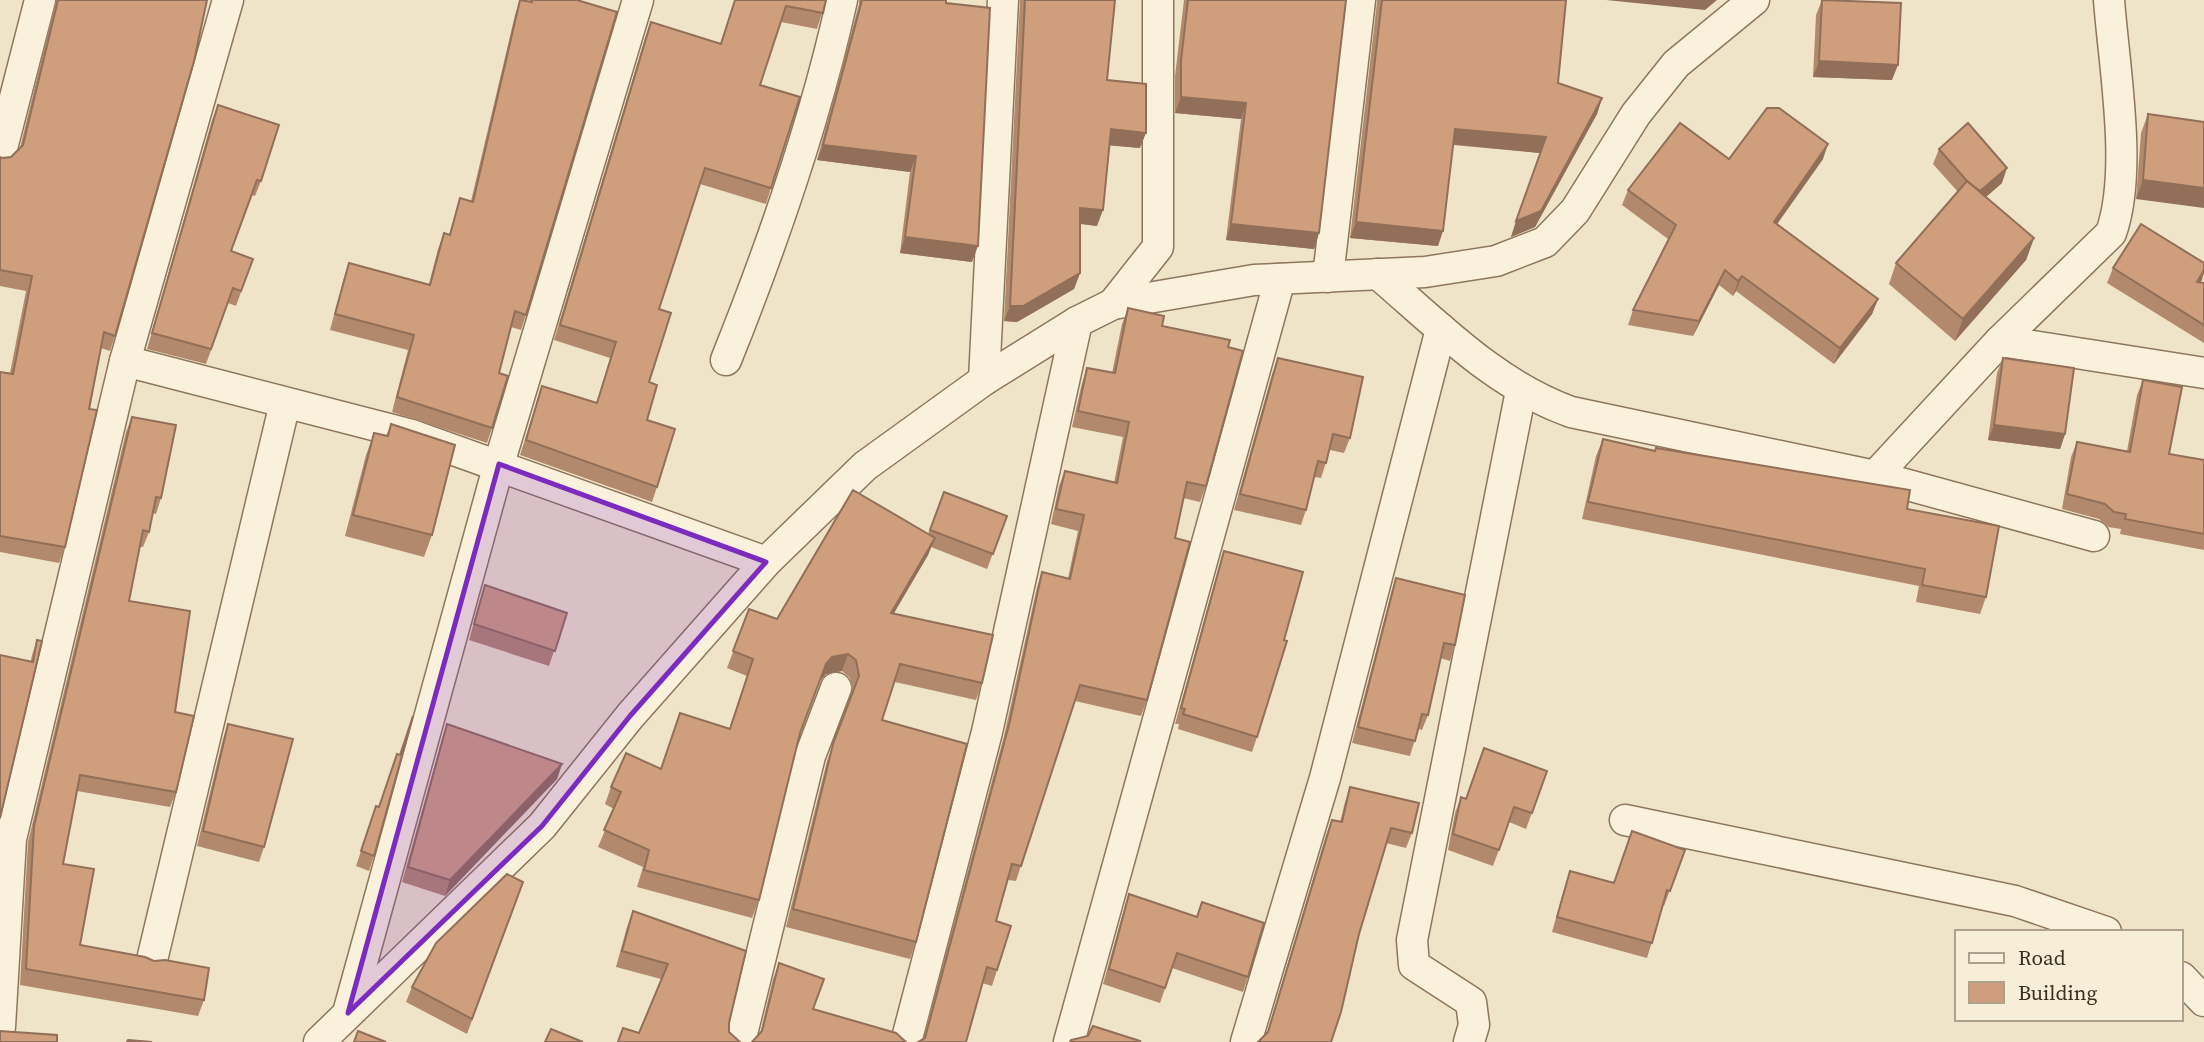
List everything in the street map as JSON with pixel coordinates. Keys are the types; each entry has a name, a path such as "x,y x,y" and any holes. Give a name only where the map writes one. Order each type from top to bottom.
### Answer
{"street":[{"path":"0,156 40,0"},
{"path":"0,1027 11,839 125,360 228,0"},
{"path":"348,1013 499,464 638,0"},
{"path":"726,360 771,245 828,64 842,0"},
{"path":"984,380 1003,0"},
{"path":"1113,304 1158,247 1158,0"},
{"path":"1328,276 1360,0"},
{"path":"319,1042 542,826 630,716 766,562 865,466 984,380 1077,321 1113,304 1254,280 1425,272 1496,261 1545,242 1576,211 1636,114 1676,64 1754,0"},
{"path":"1875,475 2000,341 2111,233 2120,209 2122,167 2109,0"},
{"path":"1378,274 1499,378 1521,391 1571,412 1875,475 2094,536"},
{"path":"1069,1042 1280,279"},
{"path":"906,1042 987,732 1077,321"},
{"path":"1246,1042 1325,778 1441,329"},
{"path":"2000,341 2204,373"},
{"path":"125,360 412,436 499,464 766,562"},
{"path":"1469,1042 1474,1025 1471,1002 1414,965 1412,940 1521,391"},
{"path":"152,960 285,402"},
{"path":"740,1042 810,756 836,688"},
{"path":"1625,820 2015,901 2100,930"},
{"path":"2183,978 2204,1001"}],"highlighted area":[{"path":"499,464 766,562 630,716 542,826 348,1013"}],"building":[{"path":"58,0 207,0 194,61 115,336 104,332 89,409 97,410 65,547 0,536 0,372 13,374 32,276 0,270 0,157 11,157 23,145"},
{"path":"520,0 577,0 617,12 526,315 515,311 499,373 508,376 492,428 397,397 414,335 335,314 349,263 430,285 444,233 450,235 460,198 473,202"},
{"path":"735,0 826,0 823,13 786,6 760,85 800,97 771,188 705,168 659,309 671,313 649,382 657,385 647,420 675,429 657,487 526,440 542,386 597,403 616,342 560,325 651,22 721,44"},
{"path":"862,0 946,0 946,3 990,8 978,246 905,237 916,156 823,145"},
{"path":"1025,0 1115,0 1107,80 1146,84 1146,133 1111,129 1103,210 1080,208 1080,273 1023,306 1010,306"},
{"path":"1188,0 1346,0 1319,233 1231,224 1246,103 1181,97 1181,61"},
{"path":"1382,0 1566,0 1558,83 1602,98 1541,211 1516,221 1546,137 1455,129 1443,231 1356,222"},
{"path":"1822,0 1901,3 1898,65 1819,61"},
{"path":"218,105 279,125 261,181 257,180 231,251 253,259 241,291 233,288 211,349 152,333"},
{"path":"1767,108 1779,108 1828,144 1774,222 1878,299 1840,348 1742,276 1738,281 1725,270 1699,321 1633,310 1676,225 1628,190 1680,123 1729,159"},
{"path":"2148,114 2204,122 2204,188 2143,180"},
{"path":"1968,123 2007,168 1980,191 1967,181 1939,149"},
{"path":"1967,181 2034,238 1963,319 1896,263"},
{"path":"2141,224 2204,263 2204,270 2197,282 2204,283 2204,325 2113,268"},
{"path":"1128,308 1164,316 1162,326 1230,340 1228,347 1243,351 1206,486 1187,482 1175,538 1190,542 1147,700 1080,685 1021,866 1012,864 996,921 1011,926 997,970 987,967 966,1042 918,1042 925,1038 1010,721 1042,572 1070,579 1084,515 1056,509 1065,471 1117,483 1129,422 1078,411 1087,368 1115,373"},
{"path":"1278,358 1363,377 1350,438 1333,434 1326,463 1318,461 1306,510 1240,494"},
{"path":"2003,358 2074,368 2065,434 1994,425"},
{"path":"2143,380 2182,387 2169,454 2204,460 2204,534 2125,519 2126,514 2114,512 2105,504 2067,494 2077,442 2130,452"},
{"path":"132,417 176,425 161,498 156,497 149,532 143,530 129,601 190,611 175,712 194,716 176,792 80,775 63,864 94,869 80,945 154,961 165,960 209,968 204,1000 26,969 34,826"},
{"path":"391,424 455,445 432,535 353,515 374,433 388,436"},
{"path":"1603,439 1655,451 1656,448 1910,490 1907,509 1999,526 1986,597 1922,585 1925,569 1588,502"},
{"path":"853,490 935,538 891,613 993,635 982,683 900,664 882,720 967,744 916,942 793,909 833,744 859,676 856,660 848,654 832,657 826,664 800,733 759,900 644,870 649,850 604,830 621,792 611,787 626,753 661,769 680,713 730,729 753,659 733,651 749,609 777,619"},
{"path":"944,492 1007,516 993,554 930,530"},
{"path":"1224,551 1303,572 1284,640 1287,641 1257,737 1183,714 1185,709 1181,708"},
{"path":"1396,578 1465,595 1455,645 1444,643 1428,715 1422,714 1415,741 1358,727"},
{"path":"485,585 567,613 555,651 474,624"},
{"path":"37,640 42,641 0,818 0,655 33,662"},
{"path":"413,716 374,856 361,851 376,806 379,807"},
{"path":"228,724 293,739 264,847 203,831"},
{"path":"447,724 562,764 450,880 408,867"},
{"path":"1484,748 1547,771 1532,813 1514,807 1499,850 1453,834 1461,797 1466,799"},
{"path":"1350,787 1419,803 1412,833 1391,828 1359,934 1341,1012 1331,1042 1258,1042 1268,1032 1332,820 1342,822"},
{"path":"1632,831 1685,850 1670,891 1667,890 1652,943 1557,917 1570,871 1614,883"},
{"path":"507,874 523,882 472,1019 412,987 436,943"},
{"path":"1129,894 1197,917 1202,902 1264,923 1248,977 1177,953 1165,988 1109,969"},
{"path":"633,911 746,951 729,1023 729,1032 740,1042 618,1042 623,1028 639,1033 668,964 622,951"},
{"path":"779,963 824,979 813,1009 896,1033 906,1042 752,1042 762,1031"},
{"path":"1093,1026 1140,1041 1070,1042 1088,1036"},
{"path":"551,1029 583,1042 545,1042"},
{"path":"0,1031 57,1035 57,1042 0,1042"},
{"path":"358,1031 386,1042 354,1042"}]}
